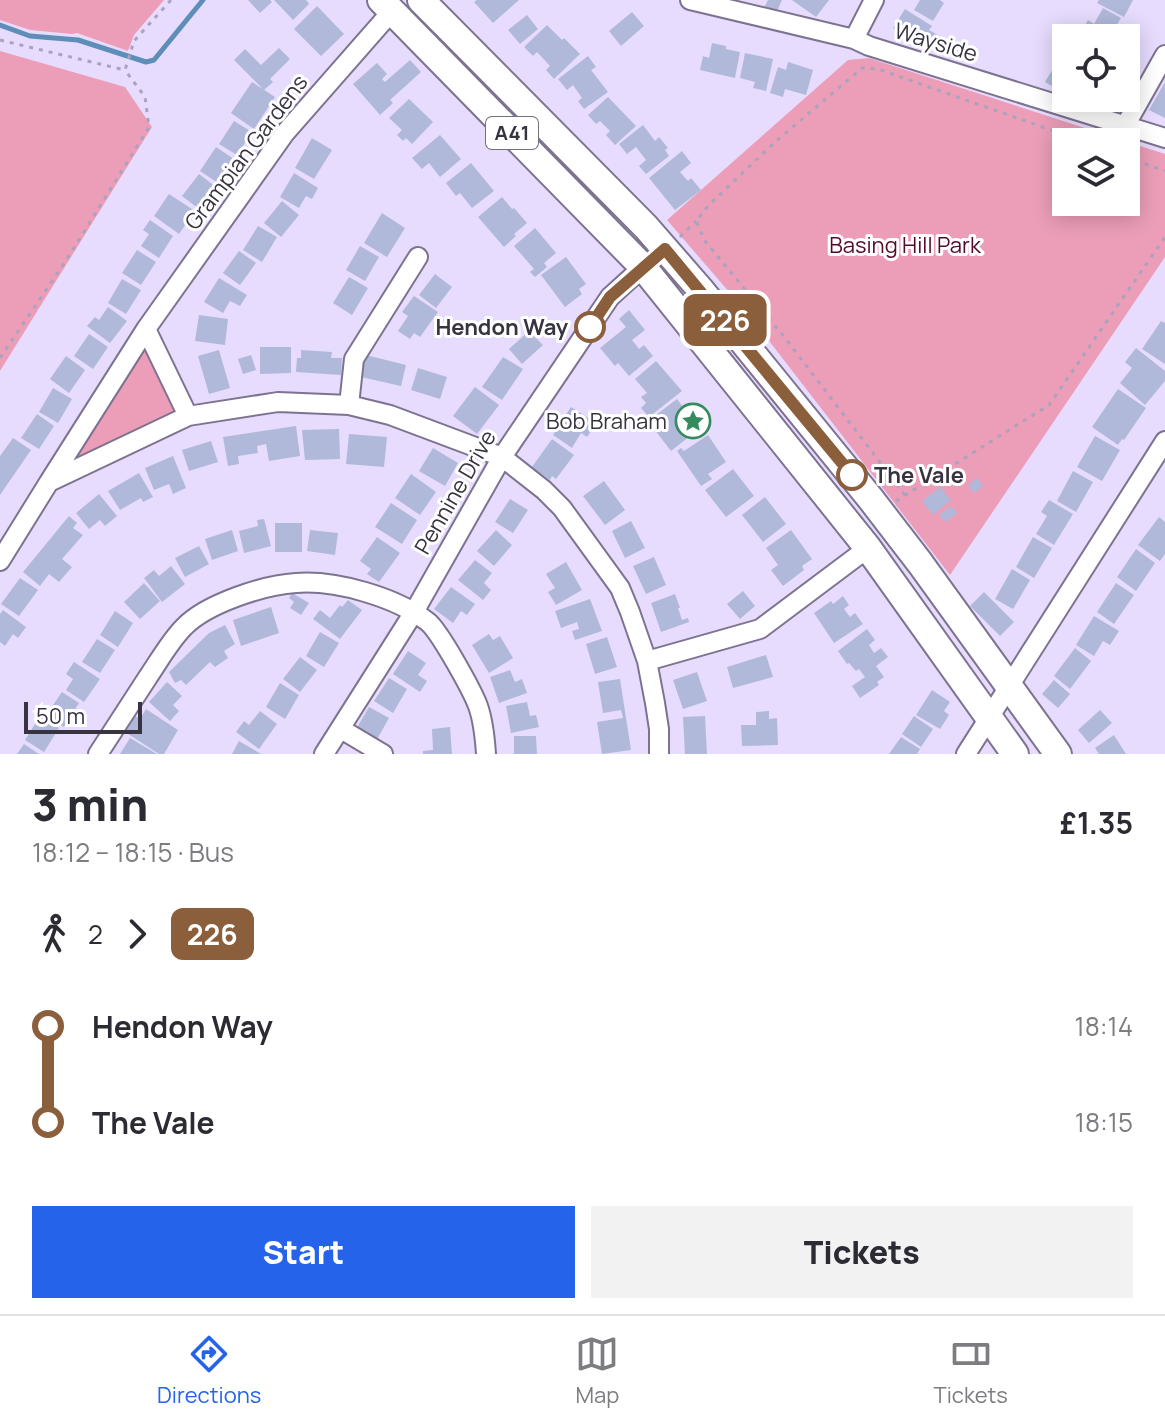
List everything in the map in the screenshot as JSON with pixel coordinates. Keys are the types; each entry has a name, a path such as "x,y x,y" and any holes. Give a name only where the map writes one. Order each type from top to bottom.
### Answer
{"highway":[{"name":"A41","path":"421,0 671,245 920,563 1058,754"},
{"name":"A41","path":"386,5 643,267 868,548 1015,754"},
{"path":"643,267 671,245"}],"street":[{"name":"Wayside","path":"690,0 854,39 1165,138"},
{"path":"854,39 874,0"},
{"name":"Grampian Gardens","path":"0,561 146,329 285,133 386,5"},
{"path":"1125,126 1165,55"},
{"path":"349,405 354,359 418,257"},
{"name":"Pennine Drive","path":"324,754 414,612 502,457 610,297 643,267"},
{"path":"146,329 188,416"},
{"path":"49,482 188,416 278,402 349,405 390,415 502,457 562,508 620,588 647,661 659,729 659,754"},
{"path":"966,754 1165,441"},
{"path":"647,661 760,629 868,548"},
{"path":"98,754 184,627 209,609 247,593 295,583 339,585 379,597 414,612 431,625 478,707 486,754"},
{"path":"341,729 383,754"}],"path":[{"path":"125,70 134,41 171,0"},
{"path":"0,40 125,70 145,97 149,127 67,259 0,358"},
{"path":"671,245 775,142 862,68 878,69 1052,130"},
{"path":"1140,162 1165,171"},
{"path":"696,221 705,241 785,338 905,495"},
{"path":"895,502 1049,405 1165,237"}],"green space":[{"path":"0,0 164,0 134,35 128,51 77,33 30,30 0,20"},
{"path":"0,51 125,87 152,127 0,371"},
{"name":"Basing Hill Park","path":"869,58 1085,128 1052,128 1052,216 1140,216 1140,146 1165,154 1165,257 950,575 749,315 667,220 848,60"},
{"path":"146,329 188,416 49,482"}],"building":[{"path":"248,0 270,0 272,2 260,13"},
{"path":"274,0 306,0 309,4 293,20"},
{"path":"519,0 493,23 474,2"},
{"path":"768,0 782,0 776,14 764,8"},
{"path":"792,0 829,0 816,17"},
{"path":"920,0 940,0 944,3 933,21 914,10"},
{"path":"1099,0 1133,0 1124,17 1097,3"},
{"path":"317,6 344,34 321,56 294,29"},
{"path":"1103,8 1121,18 1117,24 1094,24"},
{"path":"905,9 932,26 929,30 943,38 936,48 923,40 920,45 893,28"},
{"path":"632,12 644,26 621,46 609,31"},
{"path":"527,15 538,29 520,44 508,30"},
{"path":"547,25 580,54 554,79 546,70 550,66 537,52 533,56 524,47"},
{"path":"712,43 740,52 735,78 700,70 703,56 709,58"},
{"path":"279,48 290,59 270,79 273,82 264,90 234,60 245,49 261,65"},
{"path":"745,53 773,59 766,91 753,88 755,82 740,78"},
{"path":"588,56 596,67 591,70 608,92 584,109 578,101 582,98 573,85 567,90 558,79"},
{"path":"410,60 421,72 390,100 393,103 380,115 353,84 377,63 387,74 382,79 385,82"},
{"path":"788,62 813,70 806,95 785,89 783,97 770,93 778,67 786,70"},
{"path":"1052,70 1052,86 1045,82"},
{"path":"252,82 275,97 254,129 231,113"},
{"path":"1165,82 1165,118 1149,110"},
{"path":"608,97 636,126 615,145 606,135 610,131 600,121 596,124 588,115"},
{"path":"409,99 433,122 412,144 397,135 402,130 389,118"},
{"path":"234,121 252,132 237,155 219,144"},
{"path":"643,125 655,141 659,137 668,148 665,150 669,156 646,174 639,166 646,160 636,147 627,154 619,144"},
{"path":"440,135 461,159 440,177 429,163 422,169 412,158"},
{"path":"312,138 332,150 314,179 295,168"},
{"path":"216,147 234,159 218,183 200,171"},
{"path":"682,151 691,163 680,172 688,181 691,178 701,190 675,210 649,178"},
{"path":"471,163 494,191 472,208 460,193 456,196 446,183"},
{"path":"294,173 318,188 312,199 306,196 299,208 280,197"},
{"path":"199,174 216,187 199,209 182,196"},
{"path":"169,194 195,211 179,234 154,216"},
{"path":"502,197 527,223 504,247 478,217"},
{"path":"282,201 299,215 281,237 264,223"},
{"path":"382,213 405,228 387,257 364,243"},
{"path":"150,220 173,236 159,258 141,246 149,234 143,230"},
{"path":"258,226 277,237 262,262 243,250"},
{"path":"535,228 556,253 544,263 547,267 535,277 530,272 534,269 514,246"},
{"path":"360,246 379,257 365,281 346,270"},
{"path":"137,250 156,262 141,285 122,273"},
{"path":"239,251 256,263 240,285 223,273"},
{"path":"566,257 586,284 579,289 582,294 565,307 541,275"},
{"path":"435,274 452,287 436,308 419,295"},
{"path":"349,277 368,288 352,315 333,303"},
{"path":"219,278 247,295 240,306 230,301 223,313 204,302"},
{"path":"122,279 141,290 126,314 108,303"},
{"path":"414,296 438,312 420,337 414,333 410,339 398,331 408,316 402,312"},
{"path":"108,307 127,321 110,343 87,326 95,317 99,320"},
{"path":"629,310 645,330 632,340 639,349 644,345 653,356 629,376 618,363 615,366 600,348 626,327 619,319"},
{"path":"199,315 228,319 225,345 195,341"},
{"path":"1161,321 1165,323 1165,364 1142,349"},
{"path":"529,331 543,345 522,364 509,349"},
{"path":"89,334 108,347 93,369 74,356"},
{"path":"260,347 291,347 291,373 260,374"},
{"path":"1136,348 1165,371 1165,381 1145,405 1120,383 1132,368 1125,362"},
{"path":"219,350 230,388 209,394 198,356"},
{"path":"301,350 332,352 331,358 342,358 341,375 296,372"},
{"path":"251,355 256,370 243,374 238,359"},
{"path":"366,355 406,365 401,386 361,377"},
{"path":"66,356 85,370 69,393 50,379"},
{"path":"503,357 523,369 502,400 482,387"},
{"path":"656,361 682,391 649,417 641,408 646,403 641,397 647,393 635,379"},
{"path":"418,368 447,377 440,399 411,390"},
{"path":"475,387 499,405 477,434 453,416"},
{"path":"53,388 72,399 58,423 39,412"},
{"path":"1118,389 1146,408 1118,445 1092,427"},
{"path":"677,399 699,429 671,451 648,421"},
{"path":"571,407 590,419 588,423 594,427 587,437 581,433 572,448 553,435"},
{"path":"37,414 54,426 39,449 21,438"},
{"path":"296,426 300,456 269,461 266,444 257,446 258,453 238,456 239,464 228,466 223,437"},
{"path":"339,429 340,459 305,460 302,430"},
{"path":"349,434 387,437 384,467 346,464"},
{"path":"708,435 726,462 708,474 712,479 701,486 677,451 681,448 684,451"},
{"path":"1095,436 1120,450 1102,481 1077,467"},
{"path":"13,438 31,450 0,495 0,456"},
{"path":"552,439 574,455 556,479 552,476 550,480 532,467"},
{"path":"211,441 218,462 189,471 182,450"},
{"path":"433,448 458,463 445,486 419,471"},
{"path":"173,456 186,488 173,494 169,484 154,490 145,468"},
{"path":"733,469 754,496 726,517 705,490"},
{"path":"1073,471 1093,482 1076,512 1057,501"},
{"path":"139,473 153,497 143,502 141,498 120,510 108,491"},
{"path":"411,474 436,492 420,515 395,498"},
{"path":"977,478 983,486 974,493 968,485"},
{"path":"604,481 625,510 605,525 583,496"},
{"path":"940,487 951,500 933,515 922,501"},
{"path":"99,494 117,516 105,526 100,520 89,529 76,513"},
{"path":"765,497 786,524 763,542 742,515"},
{"path":"510,499 528,510 513,533 495,522"},
{"path":"1049,500 1073,514 1054,545 1036,534 1047,516 1041,512"},
{"path":"391,503 417,520 402,544 375,527"},
{"path":"951,506 957,513 945,522 939,515"},
{"path":"69,516 77,523 73,528 83,535 62,559 72,567 59,582 49,574 40,586 23,572"},
{"path":"1159,517 1165,522 1165,554 1160,561 1138,545"},
{"path":"264,519 271,546 244,553 239,531 258,526 257,520"},
{"path":"631,521 645,548 625,558 612,531"},
{"path":"275,523 302,523 302,552 275,552"},
{"path":"232,530 238,551 212,560 205,539"},
{"path":"310,530 338,533 335,555 307,551"},
{"path":"496,530 512,545 494,566 477,551"},
{"path":"791,530 812,559 802,566 804,570 783,586 771,570 778,565 766,548"},
{"path":"377,537 400,553 379,582 367,574 371,569 360,561"},
{"path":"1033,537 1052,548 1034,578 1016,567"},
{"path":"199,546 209,564 185,577 175,558"},
{"path":"1136,549 1155,563 1136,591 1117,577"},
{"path":"654,557 666,585 646,594 633,566"},
{"path":"475,560 492,573 484,583 491,590 483,600 458,580"},
{"path":"566,562 582,590 556,605 548,592 555,588 546,574"},
{"path":"171,566 185,584 162,602 144,578 154,570 159,576"},
{"path":"1012,569 1030,580 1013,609 995,599"},
{"path":"20,578 38,590 19,616 1,604"},
{"path":"144,583 160,601 140,619 124,602"},
{"path":"1116,583 1134,595 1114,624 1097,612"},
{"path":"451,587 475,604 467,615 461,611 453,623 434,609"},
{"path":"743,591 755,606 740,619 727,604"},
{"path":"984,592 1014,622 1000,636 970,606"},
{"path":"292,593 309,603 301,615 290,608 294,602 289,598"},
{"path":"675,594 682,620 688,618 689,622 661,632 651,603"},
{"path":"843,596 849,605 844,609 850,617 855,613 863,624 834,643 814,613"},
{"path":"590,599 602,631 575,640 572,631 579,629 577,622 561,628 555,611"},
{"path":"348,600 362,610 340,639 313,619 320,610 330,618"},
{"path":"271,607 279,633 241,646 233,620"},
{"path":"3,610 26,627 18,638 13,634 5,646 0,642 0,614"},
{"path":"115,611 133,623 118,647 100,635"},
{"path":"1094,616 1119,631 1110,645 1103,641 1094,656 1076,645"},
{"path":"225,625 235,644 224,651 228,658 215,667 210,662 186,685 181,680 175,683 169,672 209,633"},
{"path":"867,629 875,640 869,645 874,653 881,648 888,657 876,666 884,677 877,682 879,685 860,698 852,686 865,677 859,669 856,671 847,664 838,651"},
{"path":"320,632 339,643 324,667 306,656"},
{"path":"489,634 493,640 500,636 513,658 489,673 472,645"},
{"path":"607,637 617,667 595,674 586,644"},
{"path":"97,639 115,650 100,673 82,662"},
{"path":"1075,648 1091,661 1070,689 1054,676"},
{"path":"408,651 426,663 418,675 427,681 420,692 393,674"},
{"path":"766,655 773,677 733,688 727,667"},
{"path":"300,657 317,670 300,692 283,679"},
{"path":"74,662 100,679 84,702 66,690 73,679 66,674"},
{"path":"510,670 515,682 522,679 527,693 499,703 490,677"},
{"path":"697,672 707,701 683,709 673,680"},
{"path":"389,678 407,689 393,713 374,701"},
{"path":"620,679 631,750 602,754 597,722 623,718 621,710 603,713 598,682"},
{"path":"1054,680 1070,694 1058,708 1042,694"},
{"path":"167,682 182,696 173,705 179,711 170,721 149,702"},
{"path":"280,683 299,695 285,719 266,707"},
{"path":"932,690 950,702 944,711 949,715 940,729 916,715"},
{"path":"62,692 79,703 64,727 46,715"},
{"path":"527,702 530,716 536,715 539,727 511,733 506,706"},
{"path":"369,707 389,718 375,743 355,731"},
{"path":"146,709 178,730 164,754 159,754 125,732 135,716 140,719"},
{"path":"1100,710 1112,723 1089,743 1078,730"},
{"path":"260,711 277,724 259,749 236,732 244,721 249,725"},
{"path":"769,711 769,719 777,718 778,745 742,746 741,725 756,725 756,712"},
{"path":"40,716 59,728 44,752 25,740"},
{"path":"705,716 707,754 685,754 683,717"},
{"path":"914,716 933,729 921,747 902,734"},
{"path":"450,727 452,754 423,754 423,751 433,750 432,729"},
{"path":"1114,735 1126,754 1099,754 1095,748"},
{"path":"514,736 536,736 537,754 514,754"},
{"path":"901,737 920,749 917,754 889,754"},
{"path":"130,738 157,754 120,754"},
{"path":"239,741 261,754 232,754"},
{"path":"24,744 39,754 17,754"}],"waterway":[{"path":"0,25 30,36 78,40 146,62 154,60 203,0"}],"bus line":[{"name":"226","path":"590,327 610,297 665,249 852,475"}],"place":[{"name":"Hendon Way","path":"590,327"},
{"name":"Bob Braham","path":"693,421"},
{"name":"The Vale","path":"852,475"}]}
